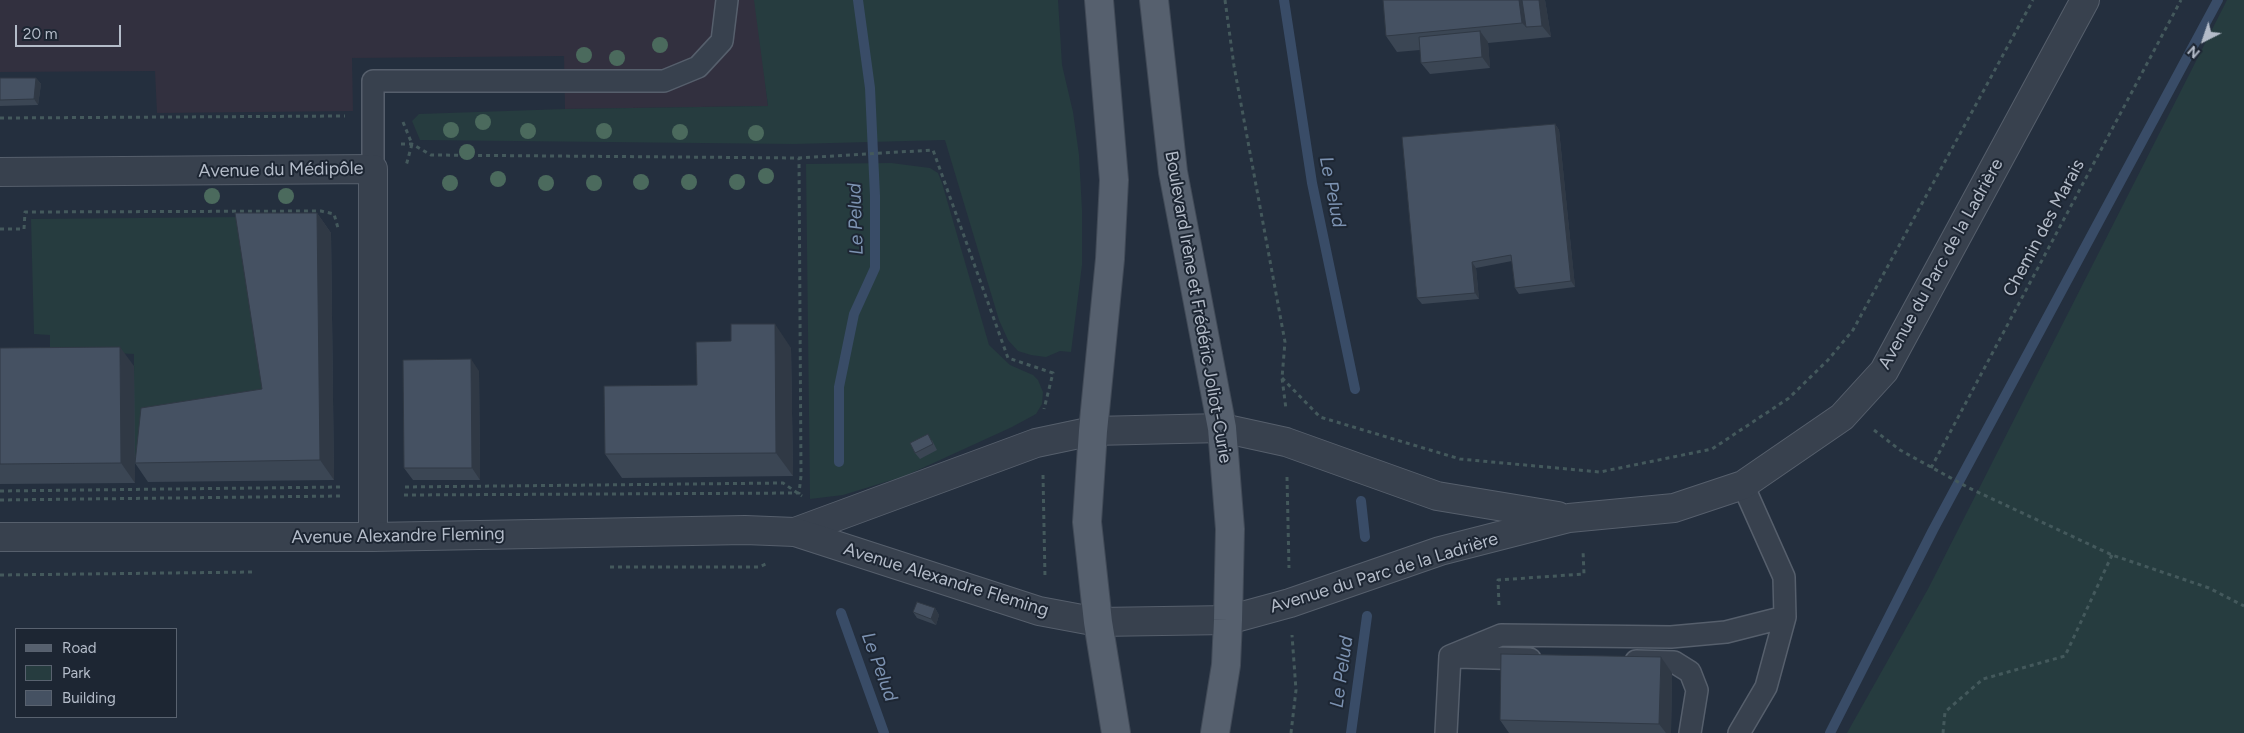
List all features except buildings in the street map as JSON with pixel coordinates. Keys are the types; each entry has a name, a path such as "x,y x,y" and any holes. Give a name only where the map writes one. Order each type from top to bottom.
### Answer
{"main road":[{"path":"1099,0 1114,180 1110,259 1093,431 1087,522 1098,622 1116,733"},
{"name":"Boulevard Irène et Frédéric Joliot-Curie","path":"1154,0 1173,172 1222,428 1230,529 1228,620 1226,665 1215,733"}],"street":[{"name":"Avenue du Parc de la Ladrière","path":"1098,622 1228,620 1290,603 1440,552 1576,518 1674,508 1743,485 1842,417 1884,371 2086,0"},
{"name":"Avenue du Médipôle","path":"0,172 373,169 373,537"},
{"name":"Avenue du Parc de la Ladrière","path":"1093,431 1222,428 1286,442 1437,496 1576,518"},
{"name":"Avenue Alexandre Fleming","path":"796,532 1036,443 1093,431"},
{"name":"Avenue Alexandre Fleming","path":"0,537 373,537 744,530 796,532 1039,611 1098,622"}],"lane":[{"path":"373,169 373,81 664,81 698,67 722,40 727,0"},
{"path":"1739,733 1766,688 1785,618 1784,577 1743,485"},
{"path":"1450,656 1501,635 1671,637 1726,632 1785,618"},
{"path":"1450,656 1548,659"},
{"path":"1446,733 1450,656"},
{"path":"1616,661 1674,662 1690,672 1697,690 1690,733"}],"path":[{"path":"1224,0 1234,66 1285,342 1282,378 1286,412"},
{"path":"1282,378 1320,416 1460,459 1600,472 1712,449 1789,398 1828,360 1852,330 2033,0"},
{"name":"Chemin des Marais","path":"1931,468 2181,0"},
{"path":"0,118 374,116 402,118 412,144 431,155 798,158 933,150 1008,358 1053,373 1044,410"},
{"path":"798,158 801,476 799,493"},
{"path":"0,229 24,230 25,212 321,211 334,214 338,225 338,234"},
{"path":"1850,408 1900,450 1947,477 2112,555 2209,588 2244,606"},
{"path":"1036,443 1043,477 1045,586 1039,611"},
{"path":"0,491 342,487 342,478"},
{"path":"405,487 783,483 799,493 805,500"},
{"path":"1501,635 1498,580 1584,574 1576,518"},
{"path":"1943,733 1945,712 1982,679 2065,656 2112,555"},
{"path":"607,568 759,567 772,561"},
{"path":"0,575 262,571"}],"shaded area":[{"path":"0,0 756,0 768,106 565,109 564,56 352,58 353,111 157,113 155,71 0,72"}],"green space":[{"path":"754,0 1058,0 1062,65 1073,112 1079,155 1082,210 1082,265 1071,352 1060,351 1046,357 1031,355 1018,351 1008,340 999,320 945,140 794,144 420,140 412,121 419,114 565,109 768,106"},
{"path":"2227,0 2244,0 2244,733 1847,733 1928,589"},
{"path":"891,163 930,168 938,173 989,345 1010,365 1033,375 1038,380 1043,392 1042,404 1036,414 1012,427 905,476 843,495 810,499 806,164"},
{"path":"246,217 276,409 151,460 134,457 134,354 50,350 50,335 34,334 31,219"}],"waterway":[{"name":"Le Pelud","path":"839,462 839,387 854,314 875,268 875,196 870,88 858,0"},
{"name":"Le Pelud","path":"1284,0 1312,183 1355,389"},
{"path":"1830,733 1933,530 2218,0"},
{"path":"1361,501 1365,537"},
{"name":"Le Pelud","path":"841,613 884,733"},
{"name":"Le Pelud","path":"1351,733 1367,616"}]}
